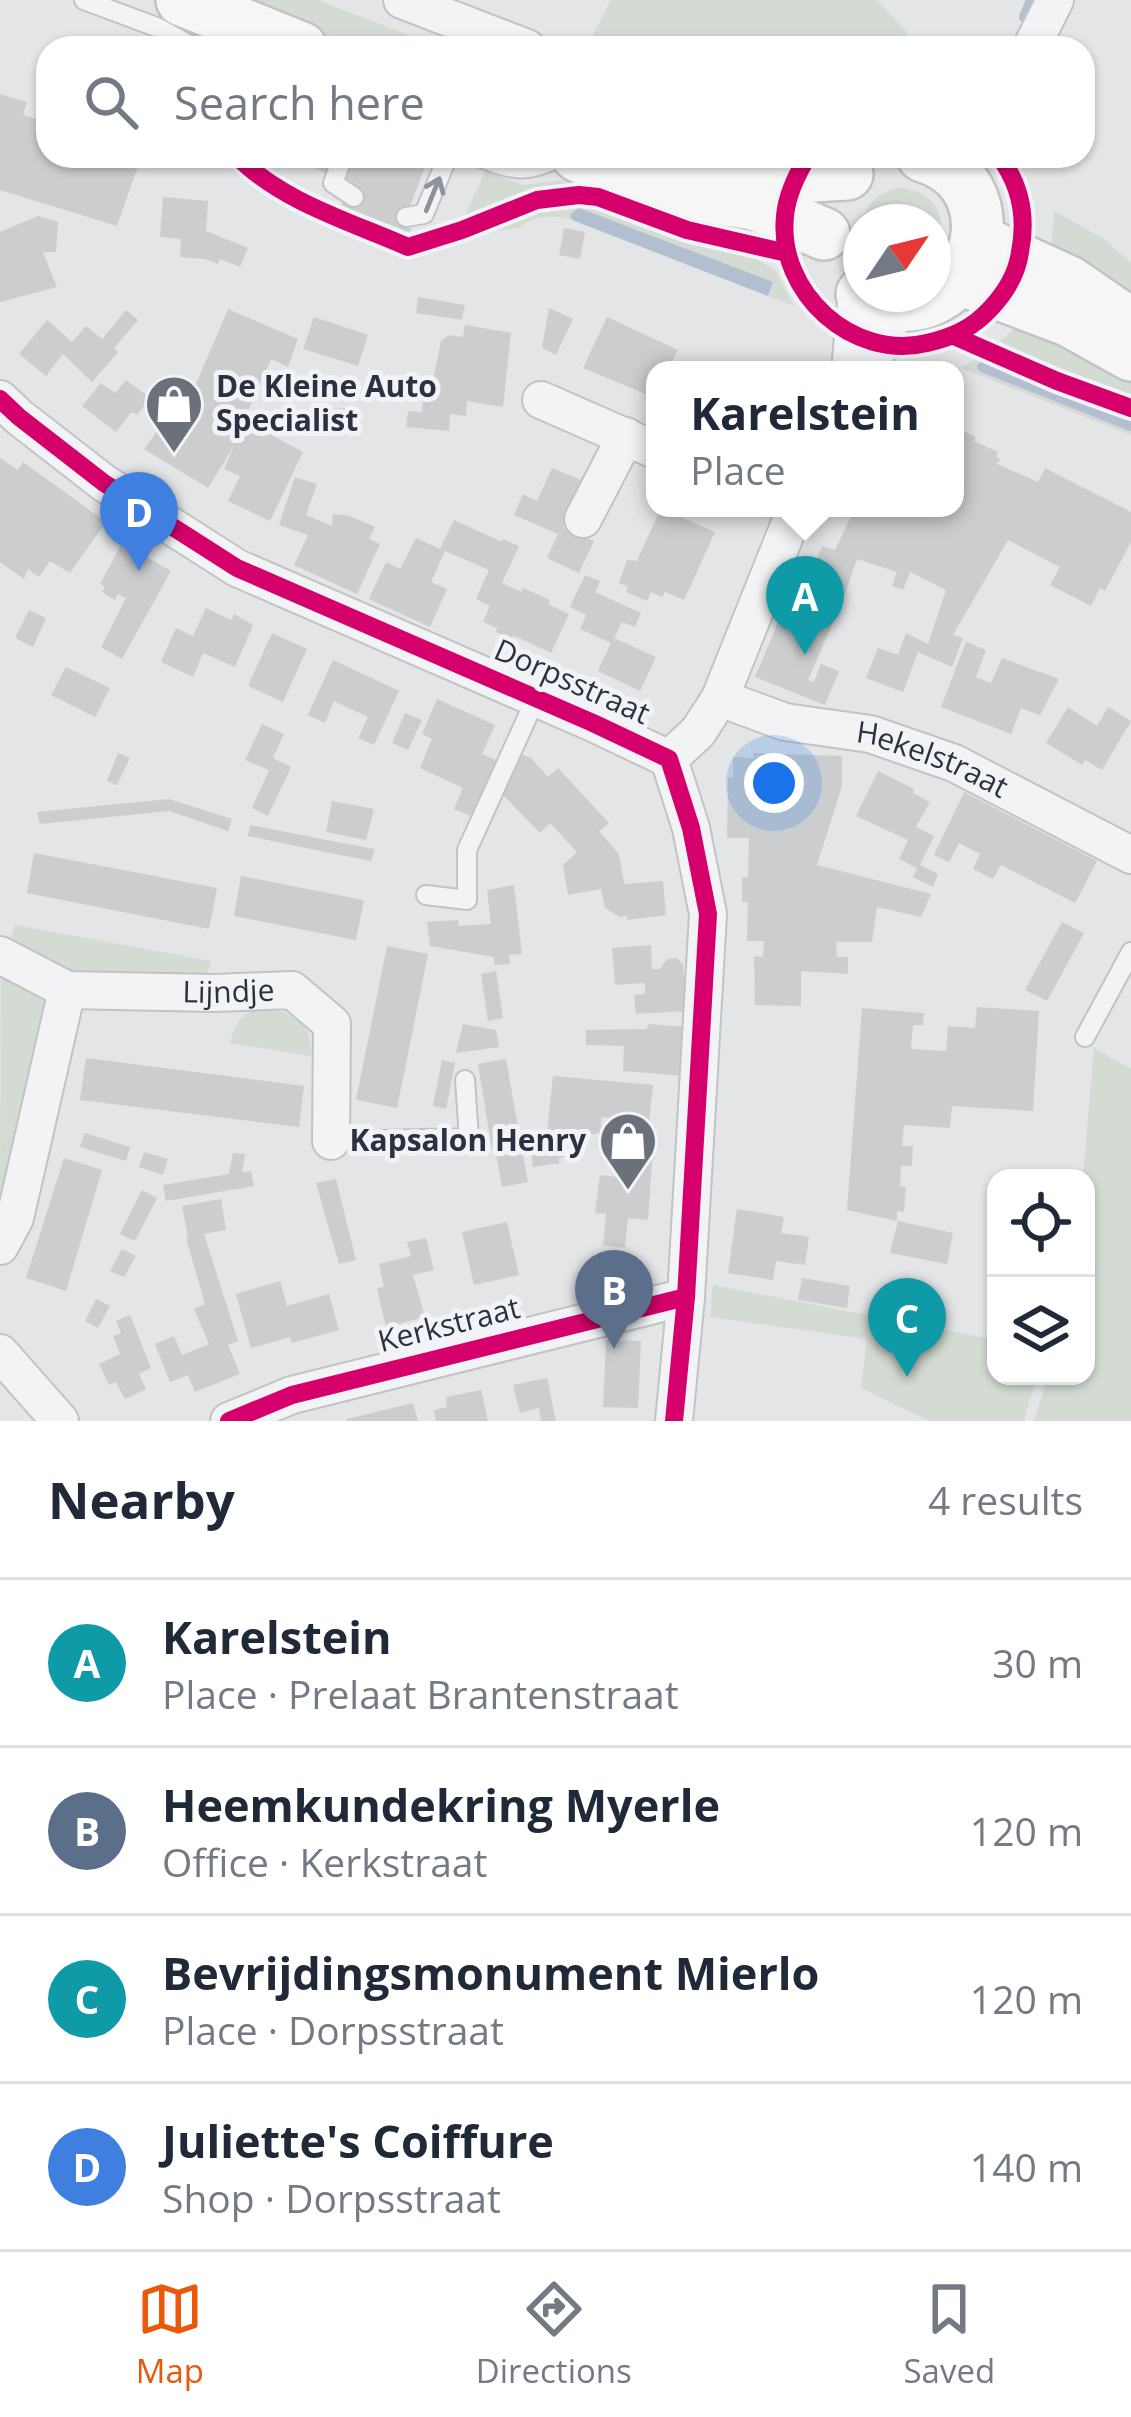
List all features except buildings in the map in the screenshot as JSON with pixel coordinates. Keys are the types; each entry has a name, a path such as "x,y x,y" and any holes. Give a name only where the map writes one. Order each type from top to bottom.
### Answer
{"main road":[{"path":"182,0 272,36"},
{"path":"601,168 648,188 754,204 824,234"},
{"path":"763,168 795,177 846,168"},
{"path":"843,276 837,272 824,234 828,206 860,168"},
{"path":"950,168 976,213 968,260 951,282"},
{"path":"968,260 1069,283 1131,325"},
{"path":"968,260 1131,355"}],"street":[{"path":"402,0 495,36"},
{"path":"1037,36 1055,0"},
{"path":"852,361 866,312"},
{"path":"868,361 870,312"},
{"name":"Dorpsstraat","path":"0,399 104,483 237,568 669,759 691,828 708,914 686,1297 674,1421"},
{"path":"541,400 640,443 583,519"},
{"path":"669,759 698,732 720,698 784,517"},
{"name":"Hekelstraat","path":"720,698 785,722 870,734 954,763 1131,855"},
{"name":"Lijndje","path":"0,956 67,990 292,990 332,1024 331,1141"},
{"path":"0,1246 15,1218 67,990"},
{"name":"Kerkstraat","path":"229,1421 292,1395 686,1297"},
{"path":"0,1352 60,1421"}],"lane":[{"path":"85,0 173,36"},
{"path":"339,168 333,184 354,197"},
{"path":"406,217 424,214 443,168"},
{"path":"426,895 466,900 466,850 536,698"},
{"path":"1085,1037 1131,952"},
{"path":"331,1141 470,1138 465,1080"}],"shaded area":[{"path":"222,0 317,0 412,36 314,36"},
{"path":"611,0 877,0 907,36 592,36"},
{"path":"485,171 523,185 580,178 757,214 757,239 703,228 604,192 575,187 544,191 462,223"},
{"path":"899,187 911,190 933,204 872,204"},
{"path":"561,200 600,202 712,243 758,251 759,261 775,270 794,306 768,296 773,283 570,213 572,220 544,217 520,228 467,234"},
{"path":"1054,211 1104,239 1131,263 1131,306 1051,260"},
{"path":"1027,312 1131,369 1131,400 993,347"},
{"path":"980,356 1131,414 1131,435 964,369"},
{"path":"15,925 211,961 204,981 86,976 9,944"},
{"path":"1,977 37,992 50,1011 0,1214"},
{"path":"260,1006 298,1020 308,1034 311,1056 230,1043 240,1020"},
{"path":"1094,1048 1131,1069 1131,1421 1034,1421 1045,1385 1095,1385 1095,1169 1084,1169"},
{"path":"713,1285 987,1338 987,1385 1034,1385 1024,1421 929,1421 861,1388 867,1339 710,1317"}],"water":[{"path":"579,208 773,282 768,296 572,220 570,214"}],"waterway":[{"path":"1024,17 1031,0"},
{"path":"982,367 1131,426"}],"cycle path":[{"path":"250,168 295,198 408,247 537,200 579,195 598,197 687,230 787,253"},
{"path":"802,168 785,216 793,271 807,295 847,331 872,342 899,346 962,331 984,315 1010,282 1020,252 1022,214 1006,168"},
{"path":"954,336 1131,408"},
{"path":"0,399 104,483 237,568 669,759 691,828 708,914 686,1297 674,1421"},
{"path":"229,1421 292,1395 686,1297"}],"place":[{"name":"De Kleine Auto Specialist","path":"174,455"},
{"name":"Juliette's Coiffure","path":"139,571"},
{"name":"Karelstein","path":"805,655"},
{"name":"Kapsalon Henry","path":"628,1192"},
{"name":"Heemkundekring Myerle","path":"614,1349"},
{"name":"Bevrijdingsmonument Mierlo","path":"907,1377"}]}
